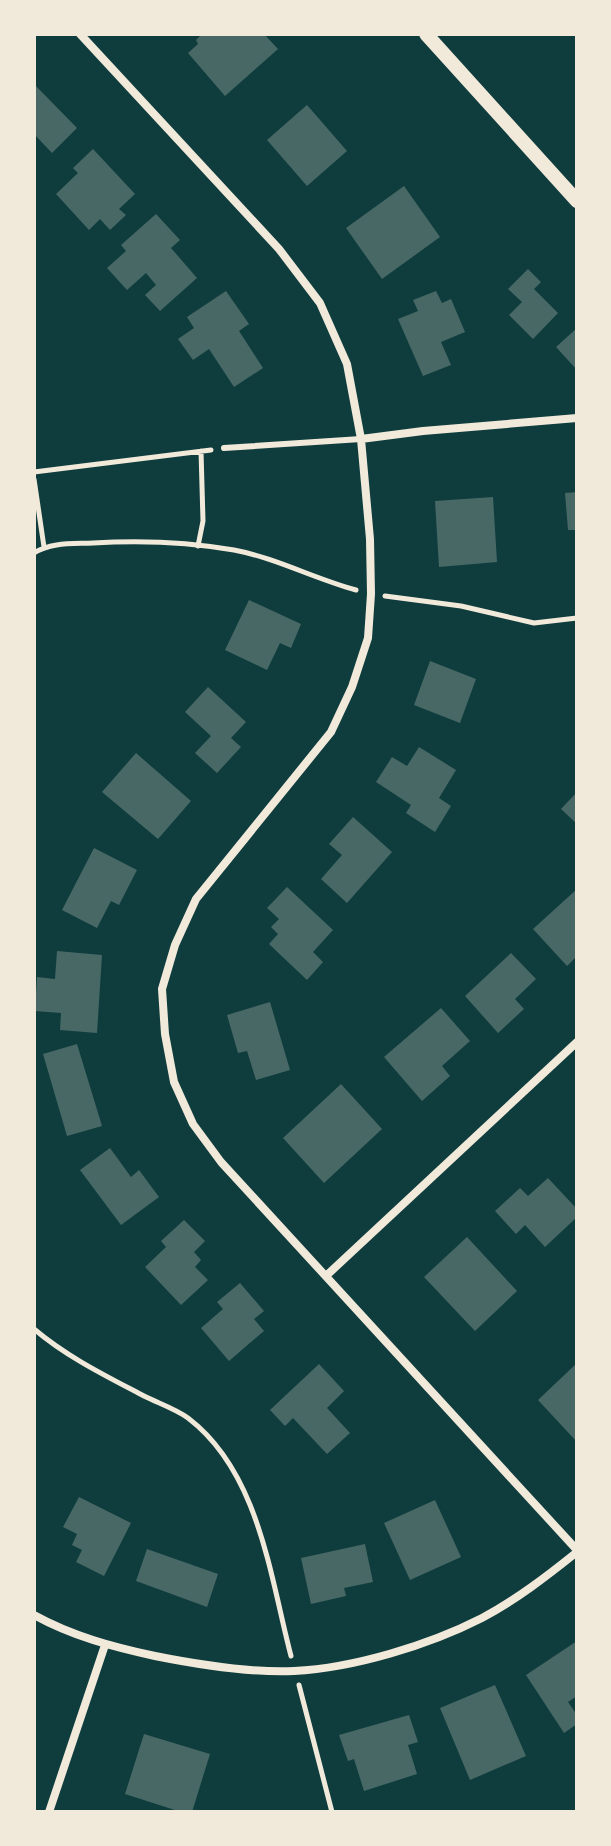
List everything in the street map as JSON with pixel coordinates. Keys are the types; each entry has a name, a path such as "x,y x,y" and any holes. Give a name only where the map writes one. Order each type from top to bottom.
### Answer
{"street":[{"path":"34,1615 105,1645 187,1663 295,1671 348,1663 412,1647 481,1618 532,1588 577,1551 221,1162 193,1124 174,1082 165,1034 162,989 175,945 196,899 331,732 352,687 368,638 370,539 361,439 347,364 320,303 279,249 80,34"},
{"path":"426,34 577,201"},
{"path":"361,439 577,418"},
{"path":"327,1275 577,1042"},
{"path":"49,1812 105,1645"}],"lane":[{"path":"224,448 361,439"}],"path":[{"path":"34,472 224,448"},
{"path":"198,546 203,521 201,451"},
{"path":"34,479 44,547"},
{"path":"34,553 44,547 106,542 235,550 371,594 461,606 534,623 577,618"},
{"path":"34,1329 91,1368 187,1418 223,1454 239,1479 261,1539 332,1812"}],"building":[{"path":"202,34 264,34 278,49 225,96 188,53 198,44 196,40"},
{"path":"34,84 77,128 52,153 34,134"},
{"path":"307,105 347,151 307,186 267,140"},
{"path":"93,149 135,194 119,209 126,215 110,230 100,219 89,230 56,194 78,173 73,168"},
{"path":"404,186 440,237 382,279 346,228"},
{"path":"156,214 180,240 171,248 197,278 160,311 145,295 156,285 146,273 127,290 107,268 126,251 121,245"},
{"path":"528,269 541,282 534,289 558,313 533,339 509,315 522,302 508,289"},
{"path":"226,291 249,324 239,331 263,368 234,387 209,349 193,360 178,339 194,328 187,317"},
{"path":"436,291 442,303 451,299 465,332 441,342 451,365 423,376 398,319 418,311 413,300"},
{"path":"577,328 577,370 556,347"},
{"path":"577,492 577,530 568,530 565,493"},
{"path":"493,497 497,562 439,567 435,501"},
{"path":"249,600 301,624 291,648 280,643 267,670 225,650"},
{"path":"430,661 476,679 460,723 414,705"},
{"path":"208,687 246,722 231,738 241,747 217,773 195,753 211,736 185,712"},
{"path":"419,747 456,770 439,798 451,806 435,832 406,813 411,805 376,782 392,757 407,766"},
{"path":"136,753 191,801 158,839 102,792"},
{"path":"577,792 577,824 561,809"},
{"path":"353,817 392,852 347,903 321,879 342,855 329,844"},
{"path":"94,848 137,870 119,905 111,901 97,928 62,910"},
{"path":"287,887 333,930 313,952 323,962 307,980 269,944 278,934 271,927 279,919 267,908"},
{"path":"577,889 577,956 567,966 533,929"},
{"path":"57,951 102,955 97,1033 60,1030 61,1013 35,1011 37,977 55,979"},
{"path":"511,953 536,979 515,999 524,1009 498,1033 465,996"},
{"path":"270,1002 290,1070 256,1080 247,1051 238,1053 227,1015"},
{"path":"441,1008 470,1041 442,1066 450,1076 422,1101 384,1057"},
{"path":"77,1044 102,1126 67,1136 43,1054"},
{"path":"341,1084 382,1129 324,1183 283,1138"},
{"path":"110,1148 131,1177 139,1170 159,1197 121,1225 80,1170"},
{"path":"548,1178 577,1209 577,1217 545,1247 525,1225 516,1234 495,1211 520,1188 528,1196"},
{"path":"184,1220 205,1241 194,1252 201,1260 195,1267 208,1280 181,1305 145,1267 166,1247 161,1241"},
{"path":"467,1237 517,1291 475,1331 424,1277"},
{"path":"240,1283 264,1311 254,1319 264,1331 229,1361 201,1328 223,1309 217,1302"},
{"path":"577,1363 577,1442 538,1400"},
{"path":"319,1364 344,1391 327,1408 350,1433 327,1454 293,1418 285,1426 270,1410"},
{"path":"79,1497 131,1523 104,1576 76,1562 82,1550 72,1545 77,1534 63,1527"},
{"path":"435,1500 461,1557 410,1580 384,1523"},
{"path":"365,1544 373,1582 344,1588 346,1596 311,1604 301,1558"},
{"path":"147,1549 218,1574 207,1607 136,1581"},
{"path":"577,1641 577,1696 568,1702 577,1715 577,1724 564,1733 526,1675"},
{"path":"495,1685 526,1756 470,1780 440,1708"},
{"path":"409,1715 418,1742 408,1745 417,1774 364,1791 354,1759 348,1761 339,1735"},
{"path":"144,1734 210,1754 192,1812 181,1812 125,1794"}]}
